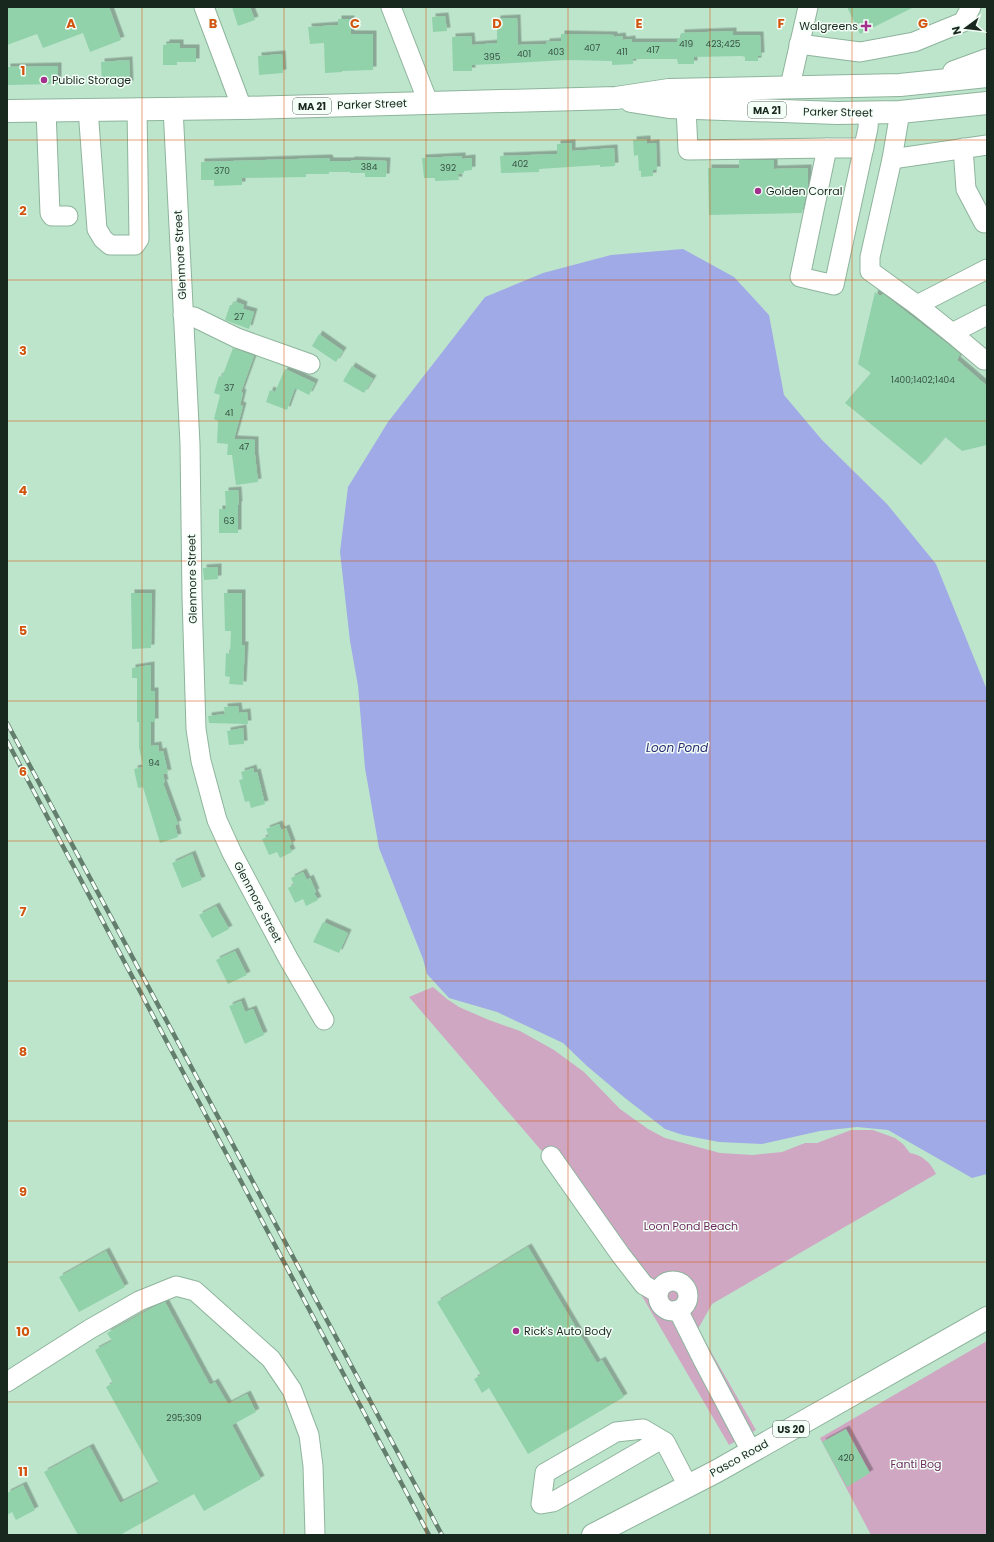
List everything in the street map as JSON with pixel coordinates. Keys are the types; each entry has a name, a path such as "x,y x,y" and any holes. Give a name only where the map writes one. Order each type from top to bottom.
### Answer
{"main road":[{"path":"926,83 987,60"},
{"name":"Parker Street","path":"7,111 137,108 242,108 616,98 669,90 790,86 874,86 926,83 987,76"},
{"name":"Parker Street","path":"616,98 653,105 686,107 869,113 909,111 987,103"},
{"path":"909,111 987,110"},
{"name":"Pasco Road","path":"593,1535 752,1451 987,1318"}],"street":[{"path":"204,7 242,108"},
{"path":"391,7 428,102"},
{"path":"790,86 808,7"},
{"path":"799,44 860,52 914,42 963,22 971,7"},
{"path":"686,107 688,150 864,148"},
{"path":"88,109 97,229 103,239 110,245 134,245 139,239 137,108"},
{"name":"Glenmore Street","path":"173,108 190,444 196,729 201,761 217,820 232,853 288,958 324,1020"},
{"path":"46,110 50,213 55,217 68,216"},
{"path":"909,111 892,159 870,257 870,271 952,332 984,360 987,359"},
{"path":"827,148 800,277 834,285 864,148 869,113"},
{"path":"892,159 987,145"},
{"path":"963,148 966,189 984,223"},
{"path":"917,305 987,269"},
{"path":"183,315 194,317 237,338 310,364"},
{"path":"952,332 987,315"},
{"path":"551,1156 620,1254 644,1285 658,1293"},
{"path":"673,1281 682,1284 688,1297 685,1306 672,1312 663,1307 660,1303 658,1293 663,1285 673,1281"},
{"path":"7,1382 90,1329 139,1301 176,1286 196,1291 271,1359 292,1390 309,1435 313,1466 315,1535"},
{"path":"678,1310 702,1360 752,1451"},
{"path":"660,1440 553,1502 541,1504 545,1473 616,1432 643,1429 665,1442 688,1486"}],"green space":[{"name":"Loon Pond Beach","path":"433,987 459,1007 520,1031 554,1050 584,1072 620,1109 648,1129 665,1138 720,1153 753,1155 782,1152 805,1143 817,1143 851,1130 873,1130 895,1138 903,1144 910,1153 926,1160 932,1166 936,1174 712,1304 698,1329 756,1430 729,1445 590,1207 409,997"},
{"name":"Fanti Bog","path":"987,1341 987,1535 871,1535 820,1438"}],"water":[{"name":"Loon Pond","path":"683,249 734,277 769,315 784,395 822,440 887,504 936,564 987,690 987,1174 972,1178 888,1130 857,1127 820,1131 762,1144 719,1142 683,1135 665,1129 587,1066 563,1043 497,1012 449,998 427,974 423,959 379,848 365,768 358,686 350,641 340,552 348,487 388,422 485,297 543,273 611,255"}],"building":[{"path":"7,7 109,7 121,40 90,52 83,33 43,48 37,34 7,45"},
{"path":"232,7 250,7 255,20 238,26"},
{"name":"Walgreens","path":"847,7 914,7 860,34"},
{"path":"445,16 447,31 433,32 432,17"},
{"path":"517,18 518,45 546,44 546,42 561,41 561,34 614,35 614,37 622,36 623,40 632,39 632,42 677,42 677,38 681,38 681,33 733,31 733,35 760,35 761,56 758,56 758,61 745,61 745,57 742,56 694,57 694,64 678,64 677,59 633,59 633,64 612,65 612,61 566,60 472,65 472,71 453,71 452,37 471,36 472,45 497,43 497,19"},
{"path":"338,19 351,19 351,34 373,34 373,70 325,73 324,43 310,44 308,27 338,25"},
{"path":"166,43 180,43 180,48 196,48 196,62 177,62 177,65 163,65 163,45 166,45"},
{"path":"282,54 283,73 259,75 258,56"},
{"path":"129,60 130,84 102,85 101,62"},
{"path":"58,66 58,84 7,85 7,67"},
{"path":"647,139 647,144 656,143 657,170 653,170 653,176 641,177 638,155 634,156 633,140"},
{"path":"572,143 572,151 614,148 615,166 600,167 600,165 539,169 539,172 501,173 500,156 557,154 557,144"},
{"path":"462,156 462,159 472,158 472,170 464,171 464,173 458,174 459,180 435,181 435,178 424,178 422,158"},
{"path":"329,158 330,161 387,161 386,177 365,177 365,173 329,172 329,174 306,174 306,177 242,178 242,185 214,186 214,180 201,180 201,162"},
{"name":"Golden Corral","path":"739,160 774,160 774,169 808,168 808,184 802,213 709,215 708,168 739,168"},
{"path":"875,292 880,296 883,294 960,354 957,360 987,386 987,445 962,451 945,437 921,465 845,403 871,373 858,364"},
{"path":"234,301 244,305 243,309 254,312 249,329 225,320 230,305 233,305"},
{"path":"319,334 343,351 336,362 312,346"},
{"path":"233,348 254,356 241,392 243,393 240,405 243,406 234,439 255,440 258,482 236,485 232,455 227,455 228,444 217,443 218,421 214,419 220,395 214,393 219,376 222,377"},
{"path":"352,366 373,379 364,393 343,381"},
{"path":"285,369 315,383 309,395 295,388 287,410 266,402 270,390 275,392"},
{"path":"238,490 238,533 219,533 219,509 226,509 225,491"},
{"path":"218,567 218,579 204,580 203,568"},
{"path":"131,593 152,593 151,648 132,649"},
{"path":"224,593 242,593 242,645 245,645 243,685 229,684 230,677 225,676 226,653 230,654 231,631 225,631"},
{"path":"151,665 151,691 155,691 155,722 151,722 151,746 158,745 159,752 163,751 168,773 163,774 165,783 163,783 178,824 175,825 178,837 160,843 143,787 138,788 134,769 143,767 139,747 139,722 137,722 137,678 132,678 132,668"},
{"path":"238,706 239,713 247,712 248,724 209,723 208,716 225,714 224,707"},
{"path":"243,728 244,744 229,745 227,731"},
{"path":"253,768 254,773 257,772 265,804 251,808 249,801 245,802 239,780 243,779 241,772"},
{"path":"279,824 281,830 286,828 292,844 289,846 292,852 280,858 277,852 269,855 262,839 269,836 266,829"},
{"path":"192,854 202,880 182,888 172,863"},
{"path":"303,872 307,880 310,878 316,892 314,893 318,900 306,906 303,899 295,903 288,888 294,885 291,878"},
{"path":"216,906 229,929 212,938 199,915"},
{"path":"323,922 348,933 339,953 313,942"},
{"path":"235,951 247,975 228,984 216,960"},
{"path":"241,1001 245,1012 253,1009 264,1035 245,1044 229,1006"},
{"name":"Rick's Auto Body","path":"528,1247 597,1363 602,1360 624,1397 528,1454 489,1388 482,1393 474,1379 481,1375 437,1302"},
{"path":"106,1251 125,1287 79,1312 59,1277"},
{"path":"165,1302 210,1385 215,1382 228,1404 247,1394 256,1412 232,1425 261,1479 204,1511 194,1494 120,1535 78,1535 44,1472 90,1447 120,1503 159,1483 106,1387 113,1383 95,1350 112,1341 107,1333"},
{"path":"846,1429 870,1473 847,1487 822,1442"},
{"path":"23,1485 35,1510 16,1520 12,1512 7,1515 7,1493"}],"railway":[{"path":"7,723 442,1535"},
{"path":"7,741 429,1535"}],"place":[{"name":"Walgreens","path":"866,26"},
{"name":"Public Storage","path":"44,80"},
{"name":"Golden Corral","path":"758,191"},
{"name":"Rick's Auto Body","path":"516,1331"}]}
